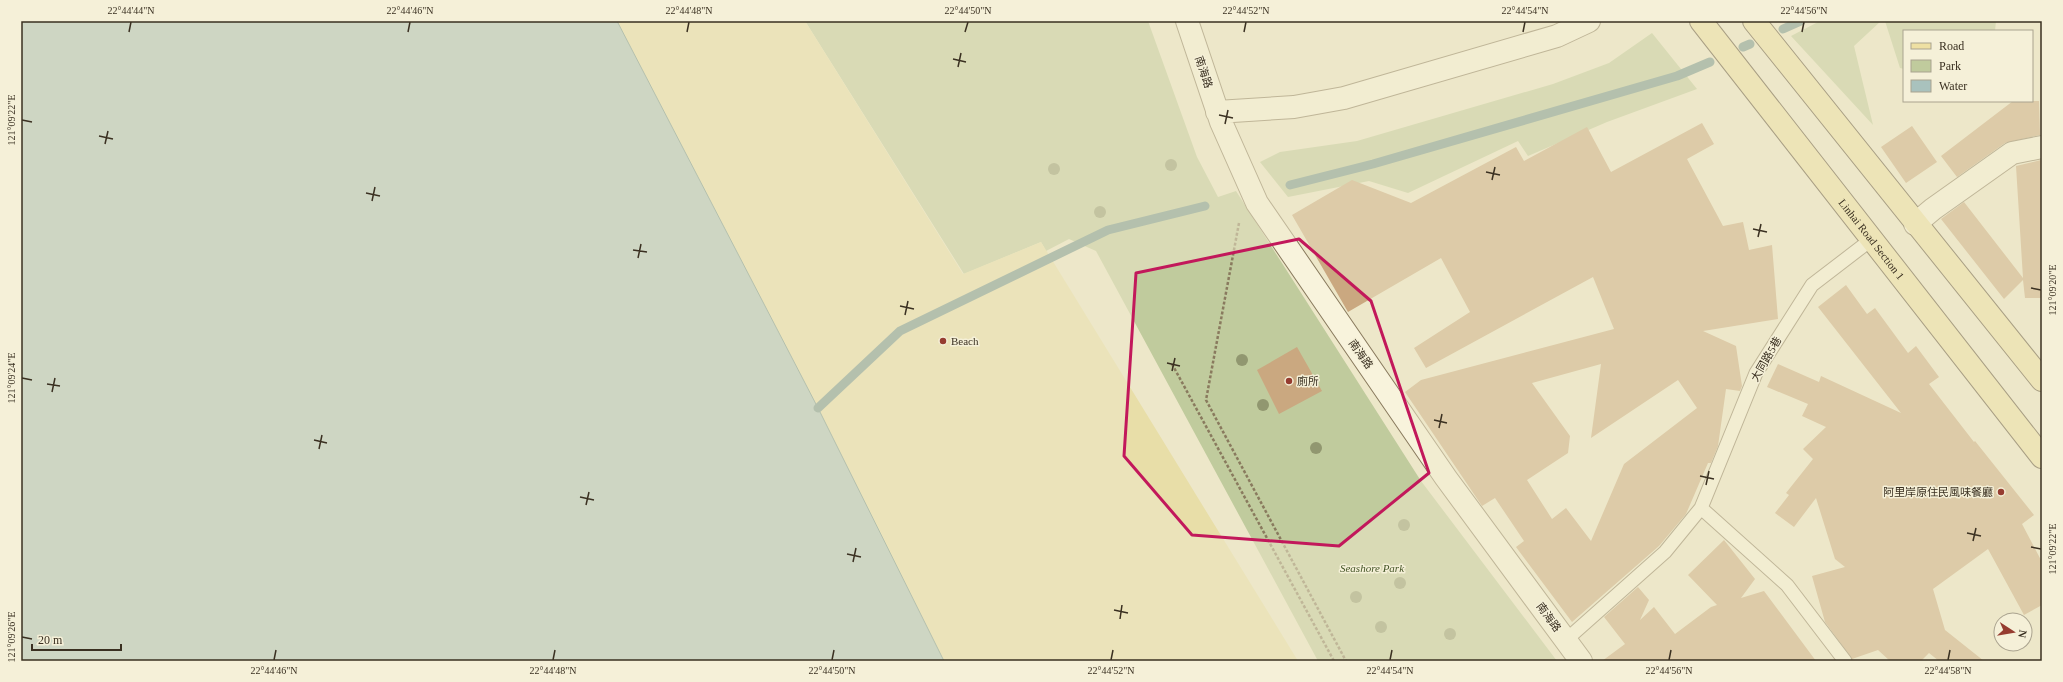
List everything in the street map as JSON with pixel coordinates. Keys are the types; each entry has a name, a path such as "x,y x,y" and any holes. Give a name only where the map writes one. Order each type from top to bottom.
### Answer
{"main road":[{"name":"Linhai Road Section 1","path":"1701,21 2042,457"},
{"path":"1754,21 2042,380"}],"street":[{"name":"南海路","path":"1187,21 1218,112 1257,203 1446,478 1581,661"},
{"path":"1218,112 1294,107 1344,98 1557,36 1589,21"},
{"path":"1916,224 1933,209 2012,153 2042,147"}],"lane":[{"name":"大同路5巷","path":"1566,640 1666,552 1701,508 1756,373 1764,360 1812,285 1872,240"},
{"path":"1701,508 1787,585 1845,661"}],"path":[{"path":"1257,203 1241,210 1206,400 1346,661"},
{"path":"1172,364 1334,661"}],"highlighted area":[{"path":"1299,239 1371,301 1429,473 1339,546 1192,535 1124,456 1136,273"}],"green space":[{"name":"Seashore Park","path":"805,21 1148,21 1197,157 1218,197 1236,191 1421,481 1557,661 1318,661 1096,251 1069,239 1046,251 1041,242 964,274"},
{"path":"1820,21 1881,21 1854,46 1873,125 1791,36"},
{"path":"1885,21 1996,21 1995,30 1903,30 1903,69 1900,68"},
{"path":"1652,33 1697,89 1607,122 1528,156 1518,141 1408,193 1369,181 1288,197 1260,162 1280,152 1357,141 1553,84 1609,63"}],"sand":[{"name":"Beach","path":"617,21 805,21 963,274 1041,242 1298,661 944,661 818,408"}],"water":[{"path":"21,21 617,21 818,408 944,661 21,661"}],"building":[{"path":"2039,101 2040,135 2005,143 1957,177 1941,156 2012,102"},
{"path":"1702,123 1714,144 1687,159 1723,226 1743,222 1749,250 1772,245 1778,319 1703,331 1736,346 1742,386 1740,391 1726,389 1718,446 1711,463 1708,463 1686,514 1659,546 1572,622 1516,547 1524,541 1495,498 1482,506 1405,392 1421,380 1614,329 1593,277 1426,368 1414,348 1470,312 1441,258 1348,312 1292,215 1352,180 1411,203 1516,147 1524,161 1587,127 1611,172","holes":["1601,364 1591,438 1678,380 1697,408 1624,464 1591,541 1566,508 1552,519 1527,480 1568,453 1570,436 1532,383"]},
{"path":"1912,126 1937,162 1906,183 1881,147"},
{"path":"2041,160 2042,298 2025,298 2023,280 2004,299 1941,219 1964,202 2023,278 2016,166"},
{"path":"1846,285 1867,314 1875,308 1908,353 1916,346 1939,377 1929,384 2034,515 2022,524 2042,562 2042,605 2029,612 2022,612 1988,549 1933,589 1945,630 1984,661 1939,661 1929,653 1921,661 1890,661 1878,650 1852,659 1825,622 1812,576 1845,567 1835,559 1816,498 1794,527 1775,513 1789,495 1786,493 1813,459 1803,449 1826,427 1802,416 1808,404 1767,387 1778,364 1819,382 1821,376 1901,413 1818,307"},
{"name":"廁所","path":"1297,347 1322,391 1279,414 1257,370"},
{"path":"1724,540 1755,579 1741,598 1764,591 1816,661 1602,661 1625,644 1604,617 1638,587 1649,600 1640,620 1654,607 1675,634 1711,607 1717,605 1688,575"}],"waterway":[{"path":"1783,29 1801,21"},
{"path":"1743,47 1750,44"},
{"path":"1290,185 1373,164 1677,76 1710,62"},
{"path":"818,408 900,331 1108,230 1205,206"}],"place":[{"name":"Beach","path":"943,341"},
{"name":"廁所","path":"1289,381"},
{"name":"阿里岸原住民風味餐廳","path":"2001,492"}]}
